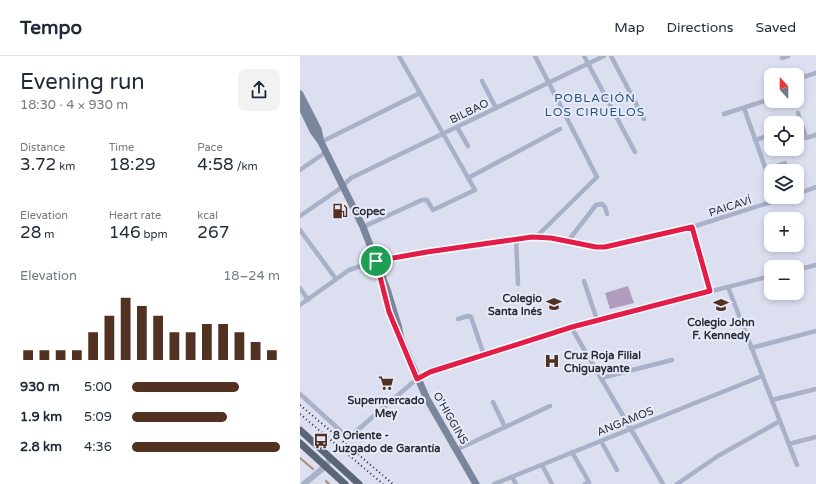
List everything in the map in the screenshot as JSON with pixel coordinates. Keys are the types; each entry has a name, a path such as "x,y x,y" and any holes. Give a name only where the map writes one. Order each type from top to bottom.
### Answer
{"main road":[{"name":"O'HIGGINS","path":"300,94 318,129 321,142"},
{"name":"O'HIGGINS","path":"300,104 313,131 321,142 363,228 380,270 389,312 417,379 476,484"},
{"path":"300,430 360,484"},
{"path":"300,443 345,484"}],"street":[{"path":"363,228 422,200 427,200 433,210 475,190 399,56"},
{"path":"535,56 597,177 537,236"},
{"path":"584,56 635,152"},
{"name":"BILBAO","path":"300,216 338,190 351,178 604,56"},
{"path":"611,56 644,119"},
{"path":"782,58 788,56"},
{"path":"804,77 816,73"},
{"path":"482,80 496,108"},
{"path":"321,142 420,93"},
{"path":"724,114 764,101"},
{"path":"744,108 764,165"},
{"path":"457,127 468,146"},
{"path":"468,178 560,129"},
{"path":"804,135 806,138 816,135"},
{"path":"755,140 764,137"},
{"path":"300,170 326,152"},
{"path":"804,191 816,187"},
{"name":"PAICAVÍ","path":"300,305 353,268 376,261 537,236 596,247 605,247 692,227 764,203"},
{"path":"568,241 596,205 602,204 606,207 607,214"},
{"path":"692,227 710,291"},
{"path":"300,230 336,279"},
{"path":"516,239 518,284"},
{"path":"804,268 816,265"},
{"path":"300,394 343,433 350,435 356,432 417,379 426,374 596,320 764,278"},
{"path":"584,280 596,320"},
{"path":"728,287 797,465"},
{"path":"300,288 308,300"},
{"path":"458,319 468,316 471,317 484,355"},
{"path":"572,327 663,484"},
{"path":"751,348 816,331"},
{"path":"601,378 672,360"},
{"name":"ANGAMOS","path":"494,484 762,376"},
{"path":"772,400 816,389"},
{"path":"493,402 505,427"},
{"path":"456,450 550,406"},
{"path":"677,484 718,456 780,421"},
{"path":"789,444 816,437"},
{"path":"601,441 617,470"},
{"path":"572,452 587,483"},
{"path":"304,484 331,458"},
{"path":"542,464 552,484"},
{"path":"512,477 516,484"}],"shaded area":[{"path":"628,286 634,303 610,309 605,293"}],"waterway":[{"path":"300,458 313,469"},
{"path":"326,481 329,484"}],"railway":[{"path":"300,405 393,484"},
{"path":"300,414 383,484"}],"place":[{"name":"Copec","path":"340,211"},
{"name":"Colegio Santa Inés","path":"554,304"},
{"name":"Colegio John F. Kennedy","path":"721,305"},
{"name":"Cruz Roja Filial Chiguayante","path":"552,361"},
{"name":"Supermercado Mey","path":"386,383"},
{"name":"8 Oriente - Juzgado de Garantía","path":"321,441"}],"district":[{"name":"POBLACIÓN LOS CIRUELOS","path":"595,105"}],"route":[{"path":"692,227 710,291 572,327 430,372 417,379 389,312 380,270 376,261 537,236 596,247 605,247 692,227"}]}
